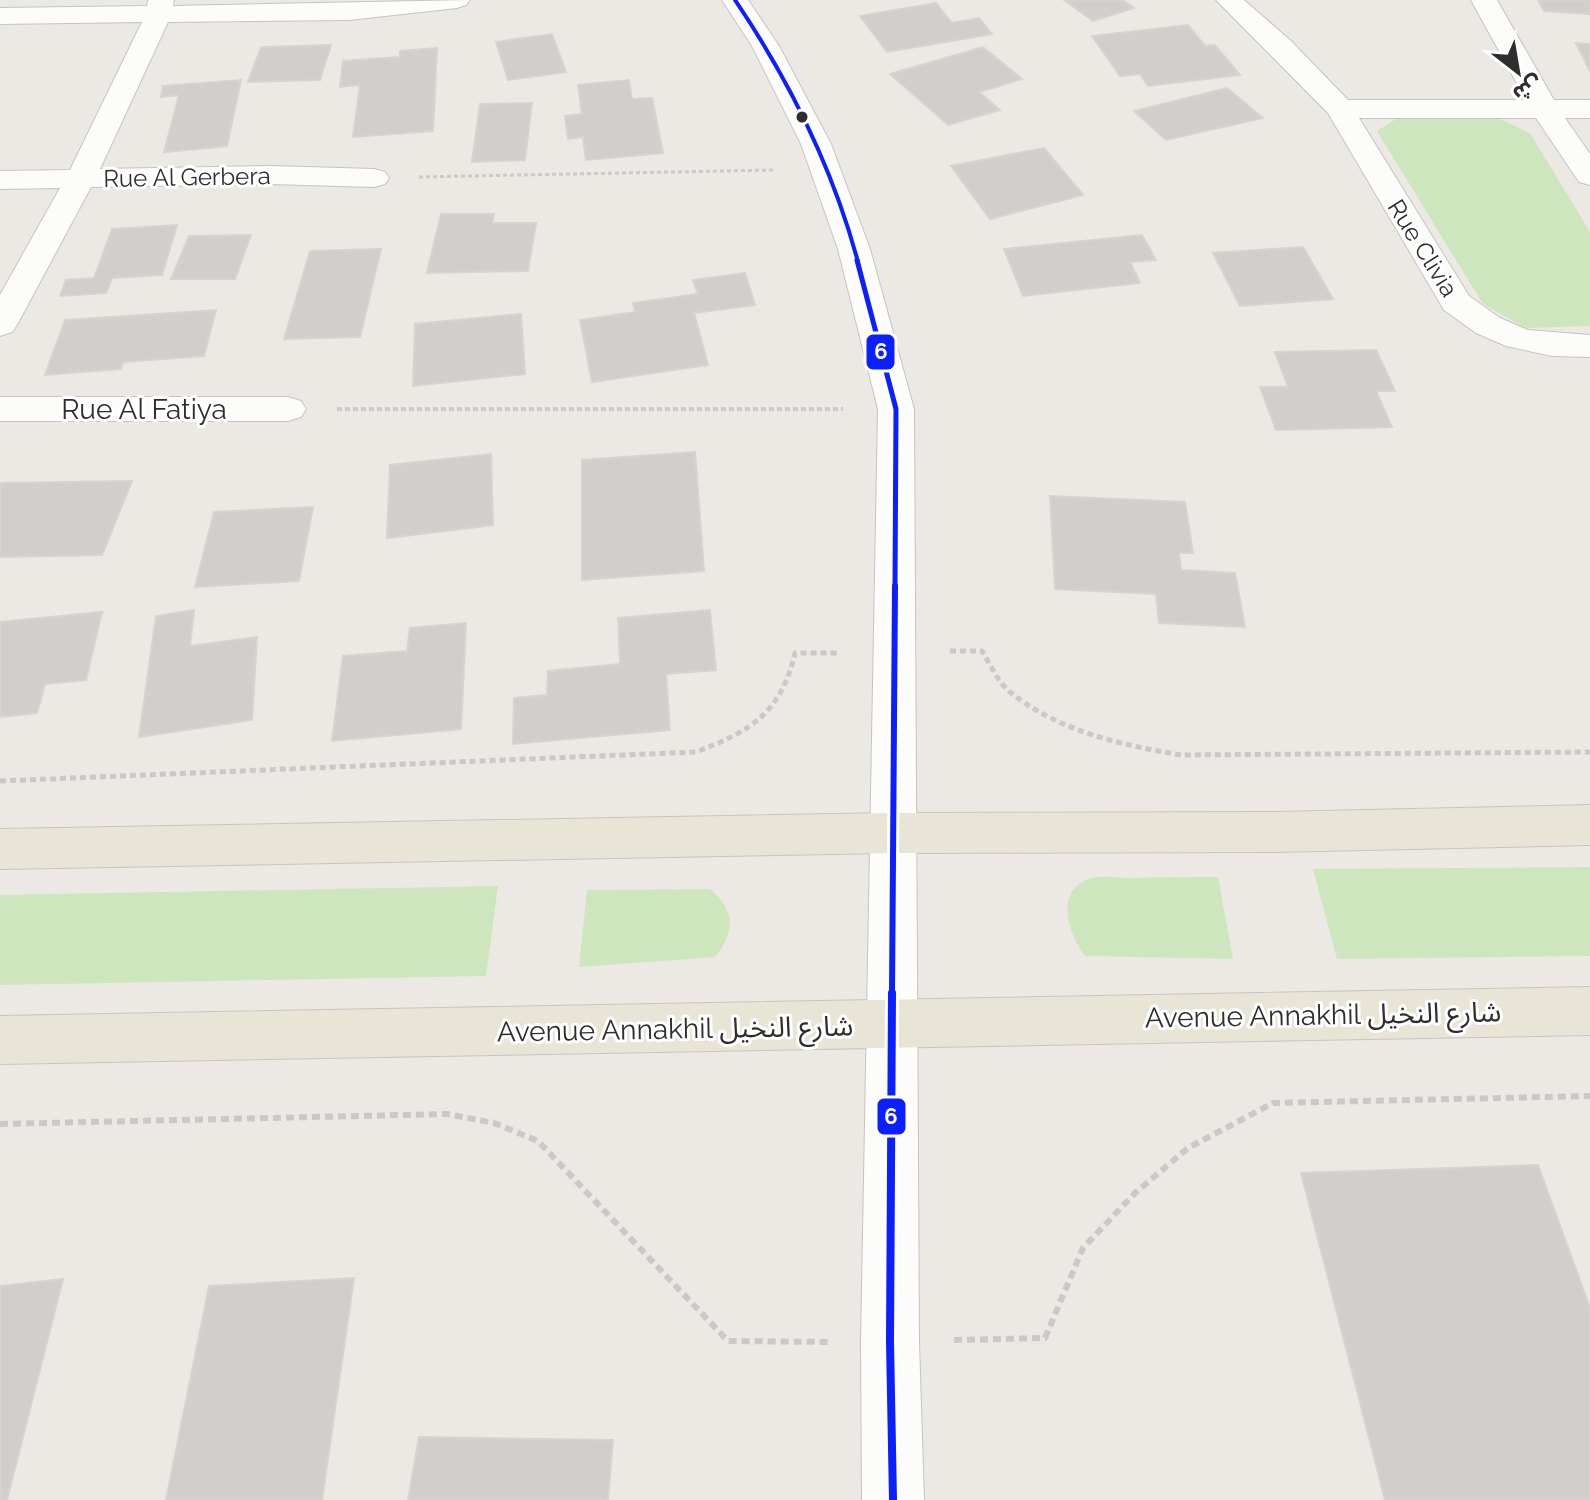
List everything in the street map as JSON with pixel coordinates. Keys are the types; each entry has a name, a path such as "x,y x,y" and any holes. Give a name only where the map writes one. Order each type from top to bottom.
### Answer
{"main road":[{"path":"0,849 893,833 1275,832 1590,825"},
{"name":"Avenue Annakhil شارع النخيل","path":"0,1040 1590,1011"}],"street":[{"path":"0,16 160,7 349,12 457,0"},
{"path":"735,0 785,81 826,169 877,325 896,409 890,1342 893,1500"},
{"name":"Rue Clivia","path":"1229,0 1281,47 1340,109 1456,303 1477,321 1516,340 1590,346"},
{"path":"1484,0 1545,109 1590,176"},
{"path":"0,325 81,178 160,7"},
{"path":"1340,109 1590,109"},
{"name":"Rue Al Gerbera","path":"0,180 271,175 374,178"},
{"name":"Rue Al Fatiya","path":"0,409 288,409"}],"path":[{"path":"374,178 826,169"},
{"path":"288,409 896,409"},
{"path":"0,781 696,752 745,731 765,715 790,682 795,653 982,651 1007,690 1044,714 1087,734 1133,747 1181,755 1590,752"},
{"path":"0,1124 447,1114 483,1118 538,1141 728,1341 890,1342 1045,1338 1083,1248 1135,1193 1188,1148 1273,1103 1590,1096"}],"green space":[{"path":"1399,117 1500,119 1530,133 1590,232 1590,326 1526,328 1483,304 1377,131"},
{"path":"1590,867 1590,956 1337,959 1313,869"},
{"path":"1107,877 1218,877 1233,959 1085,956 1073,936 1068,901 1080,883"},
{"path":"498,886 486,976 0,985 0,895"},
{"path":"710,889 725,905 730,922 726,939 715,957 579,967 587,890"}],"building":[{"path":"1064,0 1122,0 1134,8 1093,21"},
{"path":"1538,0 1590,0 1590,14 1544,11"},
{"path":"936,3 952,23 979,18 992,34 887,52 860,16"},
{"path":"1188,25 1205,46 1215,45 1240,75 1148,86 1140,74 1120,76 1092,36"},
{"path":"552,34 566,72 508,80 496,42"},
{"path":"1576,43 1590,44 1590,71"},
{"path":"331,45 320,80 248,82 261,47"},
{"path":"983,47 1022,79 979,92 1000,110 948,125 890,74"},
{"path":"437,48 433,131 353,137 360,85 340,87 343,61 400,57 400,51"},
{"path":"241,80 227,146 164,152 179,95 161,97 163,86"},
{"path":"629,80 632,99 652,98 663,153 586,160 583,137 568,139 565,116 582,114 578,85"},
{"path":"1227,88 1263,118 1166,140 1134,111"},
{"path":"532,103 525,160 472,162 480,104"},
{"path":"1044,148 1083,195 990,219 951,166"},
{"path":"441,214 494,214 492,223 536,223 528,271 427,273"},
{"path":"177,225 162,275 112,278 106,293 60,296 66,280 94,278 112,229"},
{"path":"251,235 235,279 171,279 189,236"},
{"path":"1142,235 1156,260 1130,262 1140,283 1023,296 1004,249"},
{"path":"1303,247 1333,299 1240,306 1213,253"},
{"path":"381,249 360,337 284,339 310,251"},
{"path":"745,273 755,305 694,313 708,365 592,382 580,320 635,312 633,303 698,294 693,280"},
{"path":"216,310 204,356 123,362 121,369 45,375 65,320"},
{"path":"521,314 525,374 413,386 415,324"},
{"path":"1376,350 1395,391 1376,391 1392,427 1276,430 1260,387 1288,387 1275,352"},
{"path":"695,452 704,571 582,580 582,460"},
{"path":"491,454 493,525 387,538 390,465"},
{"path":"132,481 102,555 0,557 0,483"},
{"path":"1050,496 1185,502 1193,553 1179,553 1181,570 1235,573 1245,627 1159,623 1156,594 1055,589"},
{"path":"313,507 299,581 195,587 214,512"},
{"path":"194,610 190,646 257,637 252,720 139,737 156,616"},
{"path":"710,610 716,670 666,674 670,730 513,744 514,698 547,695 548,671 620,664 618,618"},
{"path":"102,612 86,680 45,684 37,713 0,717 0,622"},
{"path":"466,623 461,729 332,741 343,656 407,651 410,628"},
{"path":"1538,1165 1590,1308 1590,1500 1385,1500 1301,1173"},
{"path":"354,1278 322,1500 166,1500 209,1286"},
{"path":"63,1279 7,1500 0,1500 0,1286"},
{"path":"419,1437 613,1440 608,1500 408,1500"}],"transit line":[{"name":"6","path":"735,0 766,46 816,144 854,249 896,409 890,1342 893,1500"}]}
